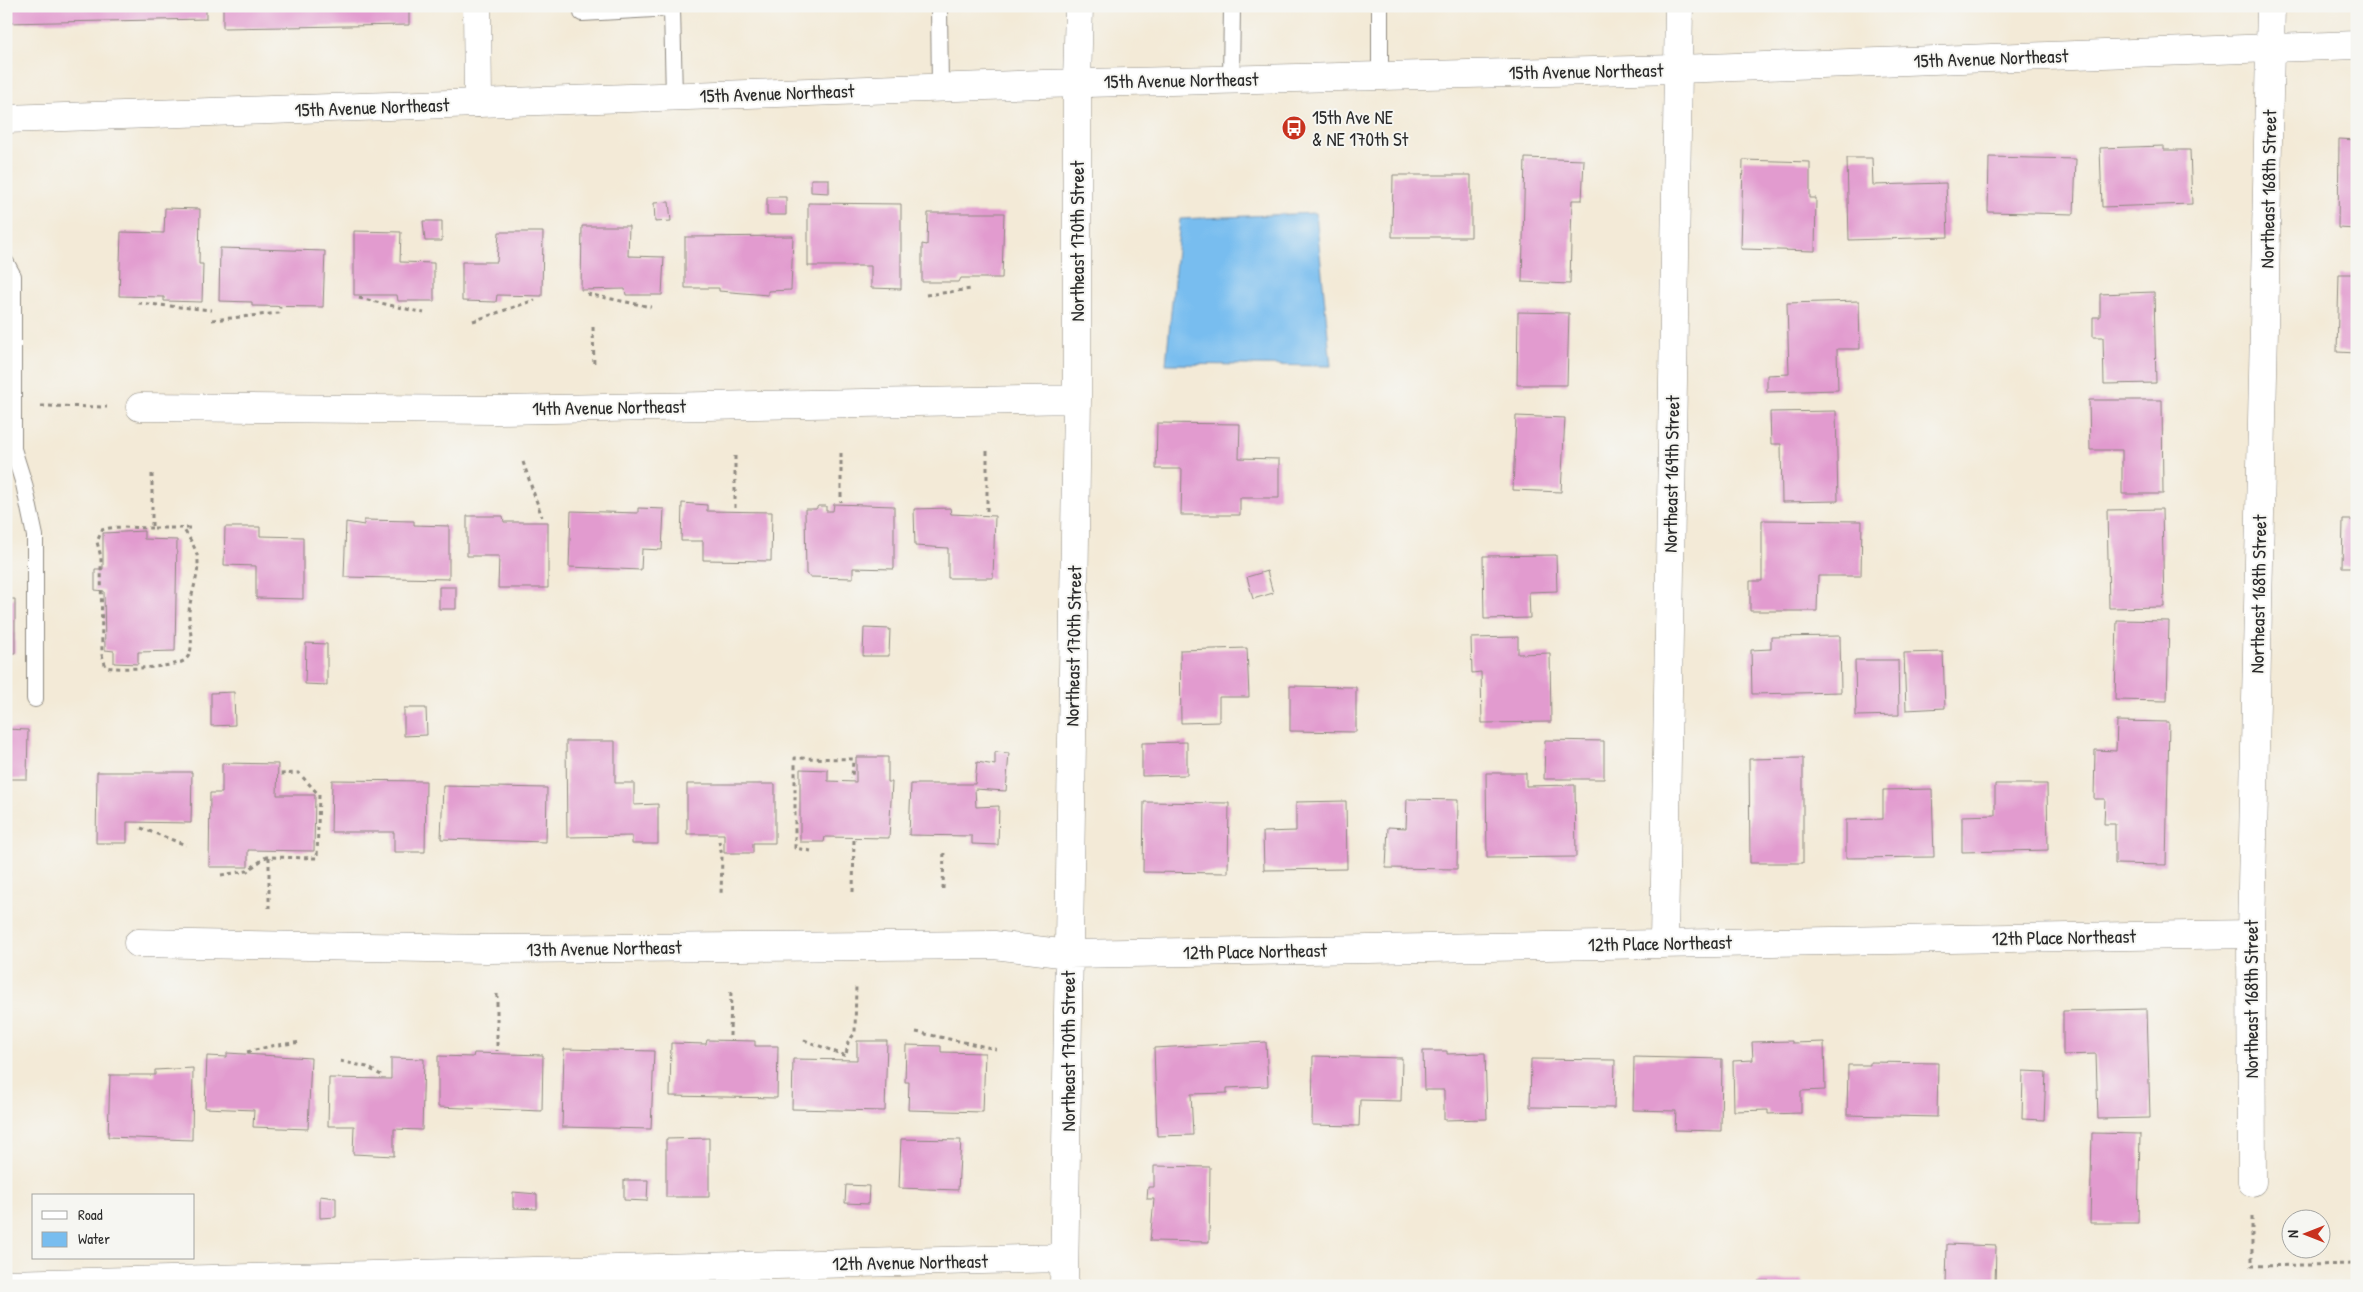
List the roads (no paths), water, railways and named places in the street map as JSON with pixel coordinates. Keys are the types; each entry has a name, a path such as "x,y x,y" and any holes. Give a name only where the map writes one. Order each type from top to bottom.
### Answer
{"street":[{"path":"477,6 478,103"},
{"name":"Northeast 170th Street","path":"1064,1286 1077,399 1077,83 1079,6"},
{"name":"Northeast 169th Street","path":"1664,943 1679,6"},
{"name":"Northeast 168th Street","path":"2252,1182 2251,934 2271,6"},
{"name":"15th Avenue Northeast","path":"6,119 1077,83 1677,69 2357,45"},
{"name":"14th Avenue Northeast","path":"140,408 497,410 1077,399"},
{"name":"12th Place Northeast","path":"1068,954 2251,934"},
{"name":"13th Avenue Northeast","path":"138,943 487,949 994,945 1068,954"},
{"name":"12th Avenue Northeast","path":"6,1284 1064,1258"}],"lane":[{"path":"939,6 940,88"},
{"path":"1231,79 1232,6"},
{"path":"582,13 672,8 674,97"},
{"path":"1380,9 1380,75"},
{"path":"6,263 13,276 13,406 9,449 24,484 35,536 35,699"}],"water":[{"path":"1316,213 1331,366 1166,364 1180,219"}],"place":[{"name":"15th Ave NE & NE 170th St","path":"1294,128"}]}
